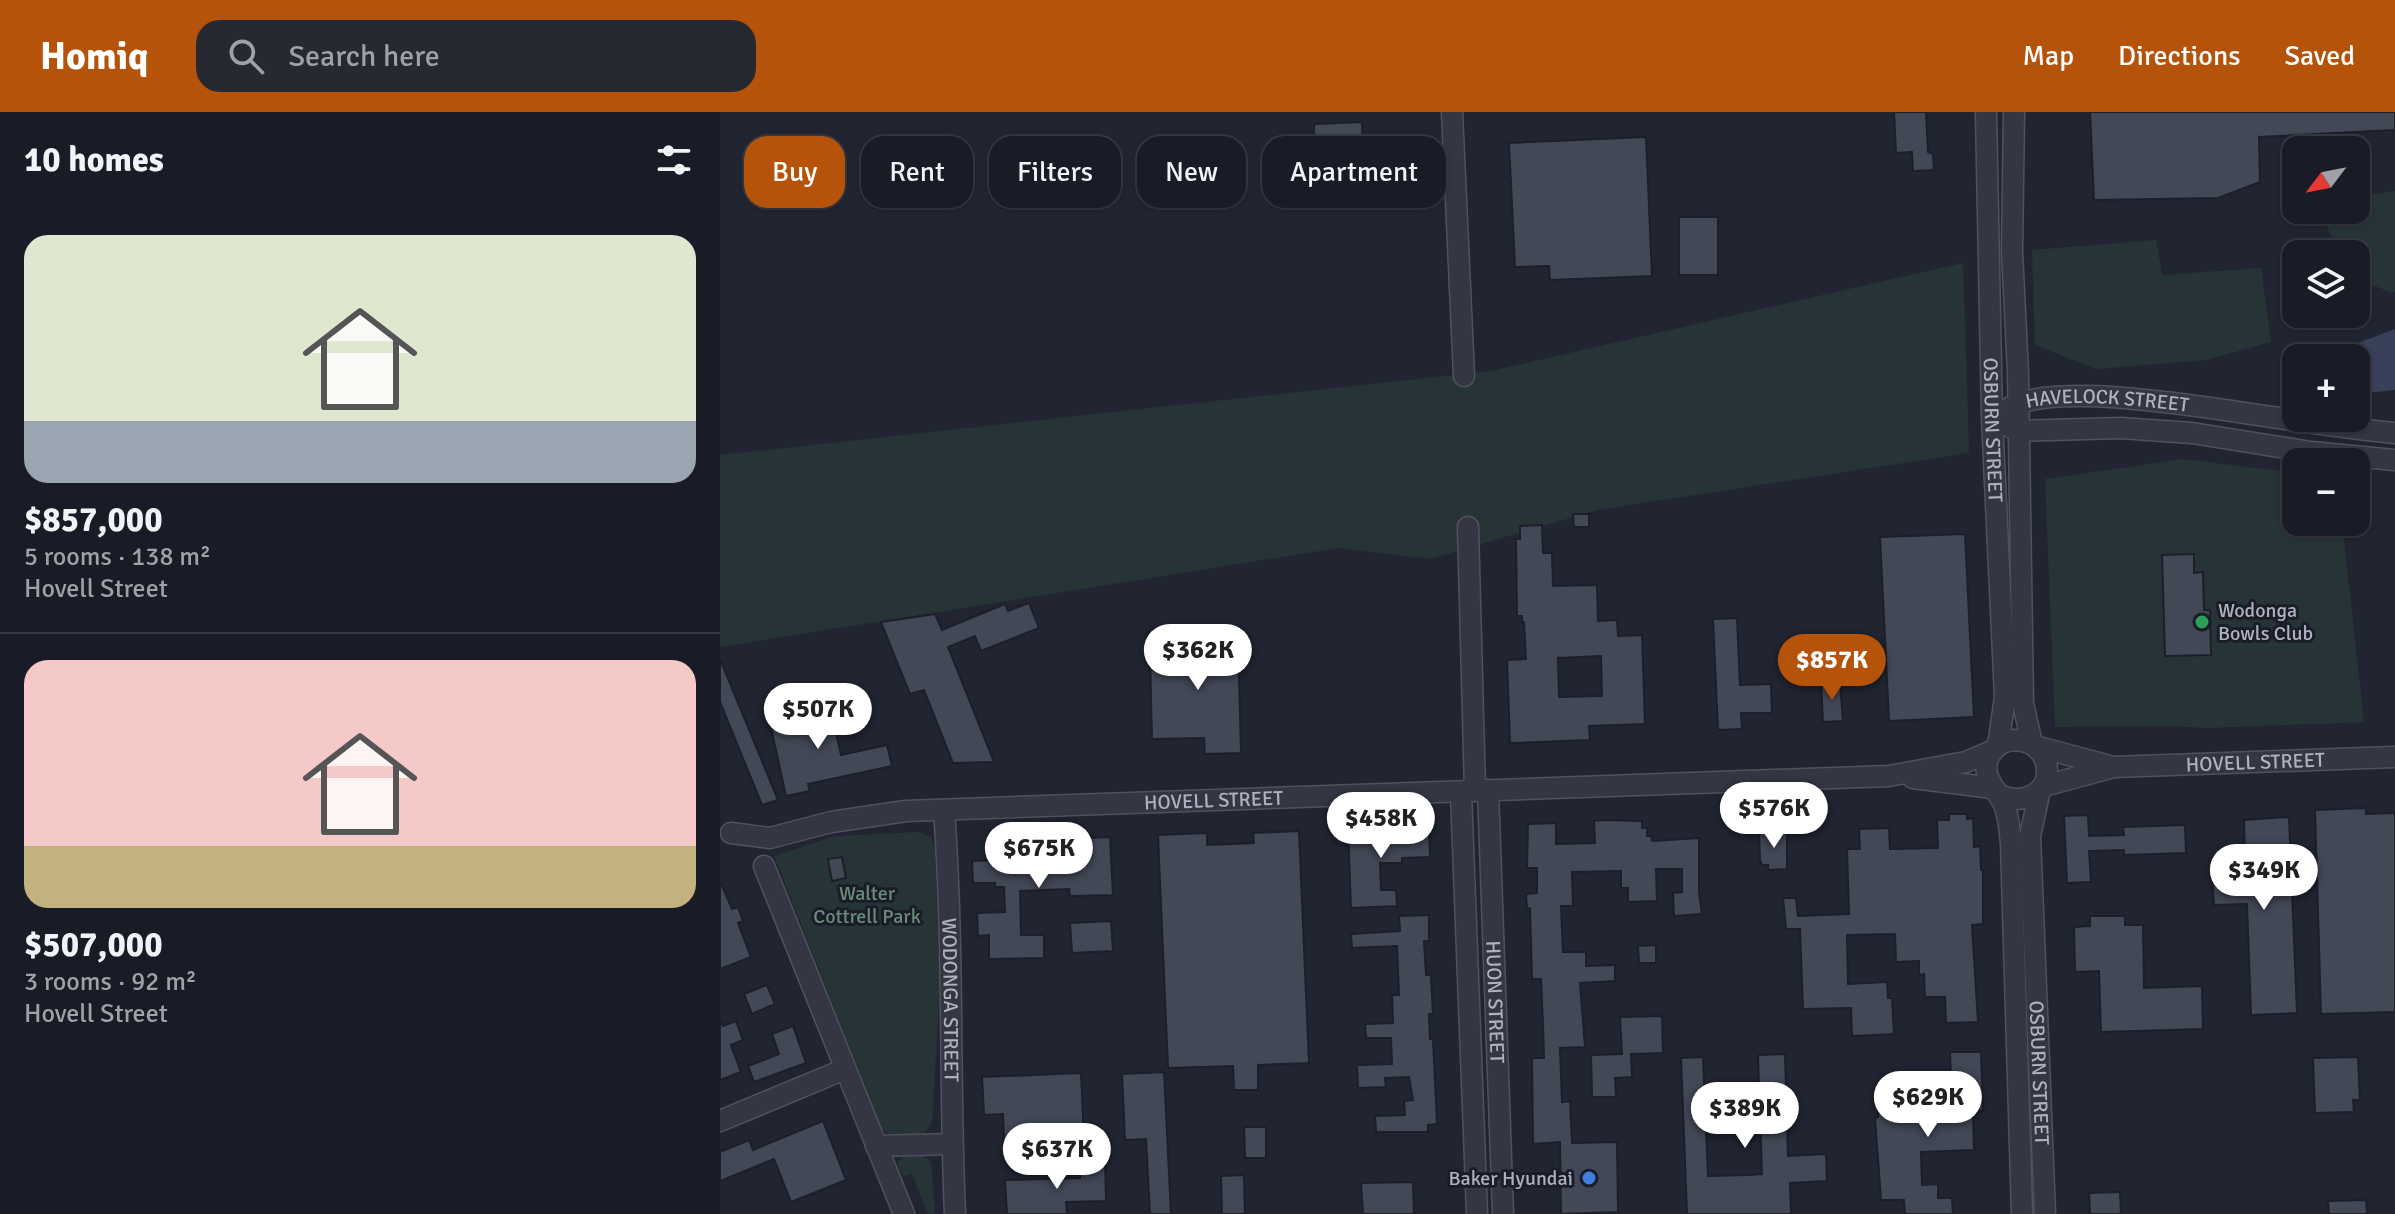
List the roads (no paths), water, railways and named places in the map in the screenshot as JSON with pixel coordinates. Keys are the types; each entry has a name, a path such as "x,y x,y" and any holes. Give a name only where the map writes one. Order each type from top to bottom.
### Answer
{"street":[{"path":"1452,112 1464,376"},
{"name":"OSBURN STREET","path":"1986,112 1992,418 2005,697 1996,748"},
{"name":"OSBURN STREET","path":"2014,112 2012,251 2019,402 2023,703 2034,745"},
{"name":"HAVELOCK STREET","path":"1992,418 2019,402 2039,398 2090,397 2156,402 2395,433"},
{"name":"HAVELOCK STREET","path":"1992,418 2018,431 2121,428 2192,433 2311,452 2395,460"},
{"name":"HUON STREET","path":"1468,527 1475,791 1466,908 1477,1210"},
{"path":"2012,739 2034,745 2046,764 2047,773 2042,788 2018,800 2005,798 1995,791 1987,766 1996,748 2012,739"},
{"name":"HOVELL STREET","path":"2034,745 2114,767"},
{"name":"HOVELL STREET","path":"731,833 770,838 856,818 944,810 1889,776 1966,762 1996,748"},
{"name":"HOVELL STREET","path":"2042,788 2114,767 2395,757"},
{"name":"HOVELL STREET","path":"1889,776 1995,791"},
{"name":"OSBURN STREET","path":"2042,788 2030,836 2045,1214"},
{"name":"HUON STREET","path":"1475,791 1492,906 1502,1210"},
{"name":"OSBURN STREET","path":"1995,791 2006,813 2011,844 2022,1214"},
{"name":"WODONGA STREET","path":"944,810 953,1010 955,1214"},
{"path":"764,866 904,1214"},
{"path":"1466,908 1492,906"},
{"path":"1468,951 1494,949"},
{"path":"720,1121 845,1069"},
{"path":"1472,1096 1498,1094"},
{"path":"876,1146 952,1144"},
{"path":"2021,1173 2043,1172"},
{"path":"1477,1210 1502,1210"}],"water":[{"path":"2395,329 2395,390 2370,393 2370,344 2358,343"}],"place":[{"name":"Wodonga Bowls Club","path":"2202,622"},
{"name":"Baker Hyundai","path":"1589,1178"}],"park label":[{"name":"Walter Cottrell Park","path":"867,904"}]}
